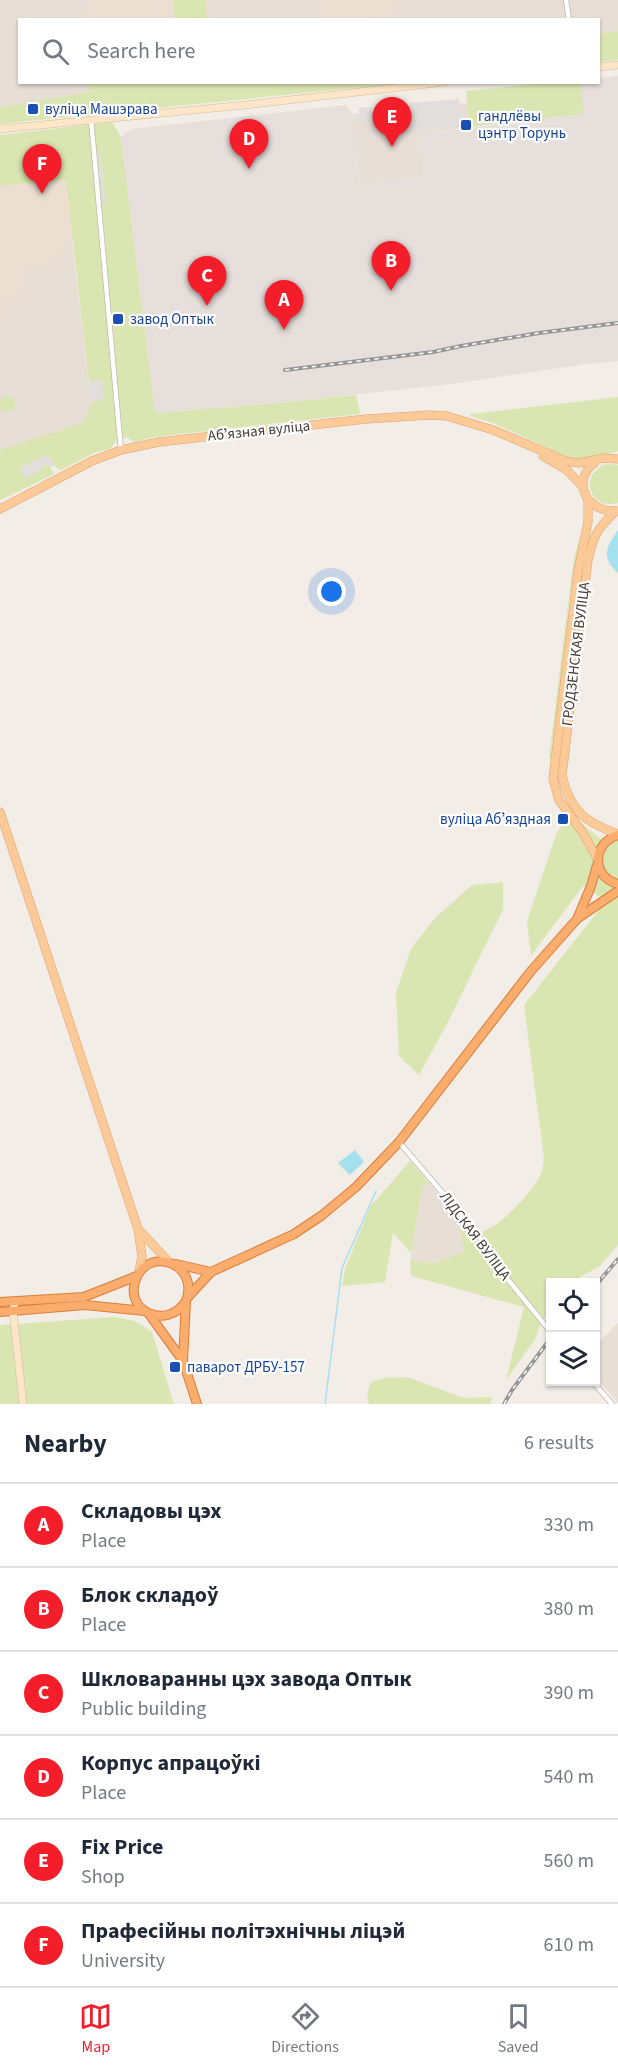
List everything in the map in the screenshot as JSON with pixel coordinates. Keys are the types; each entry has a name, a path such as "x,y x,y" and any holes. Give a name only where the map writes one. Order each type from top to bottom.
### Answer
{"highway":[{"path":"578,918 591,886 601,846 618,834"},
{"path":"598,860 603,876 618,884"},
{"path":"0,1312 85,1305 163,1316 172,1314 180,1309 211,1272 294,1234 321,1216 356,1186 399,1142 531,971 578,918 618,891"},
{"path":"0,1302 84,1297 138,1274 150,1263 160,1261 211,1272"},
{"path":"171,1263 181,1270 187,1278 189,1287 183,1361"},
{"path":"138,1274 134,1286 134,1295 138,1304 147,1312 183,1361 197,1404"}],"main road":[{"name":"Абʼязная вуліца","path":"0,508 92,461 122,450 191,439 366,419 447,416 494,430 566,461 579,463 616,457"},
{"name":"Абʼязная вуліца","path":"526,445 567,470 583,487 588,500"},
{"path":"583,487 586,472 596,461"},
{"path":"588,500 595,507 605,511 617,510"},
{"name":"ГРОДЗЕНСКАЯ ВУЛІЦА","path":"588,500 588,522 578,571 553,779 559,800 583,833 598,860"},
{"name":"ГРОДЗЕНСКАЯ ВУЛІЦА","path":"617,510 600,525 594,536 586,569 562,765 564,784 572,804 594,825 618,834"},
{"path":"0,812 138,1229 142,1256 138,1274"},
{"path":"138,1229 171,1263"}],"street":[{"path":"566,0 569,18"},
{"path":"600,67 618,65"},
{"path":"0,129 257,104 428,84"},
{"path":"91,119 122,450"},
{"name":"ЛІДСКАЯ ВУЛІЦА","path":"399,1142 477,1233 505,1276 546,1325"},
{"path":"15,1301 12,1311 23,1404"},
{"path":"596,1386 612,1404"}],"shaded area":[{"path":"0,0 618,0 618,31 600,34 600,18 18,18 18,84 88,84 90,92 0,107"},
{"path":"83,0 207,0 209,18 86,18"},
{"path":"317,0 396,0 398,14 364,18 320,18"},
{"path":"618,76 618,361 451,384 269,404 155,413 121,137 131,129 346,105 352,112 360,183 424,178 419,134 583,114 580,84 600,84 600,78"},
{"path":"459,99 462,126 412,131 410,103"},
{"path":"467,103 469,127 419,134 424,178 360,183 352,114"},
{"path":"371,107 373,122 360,123 359,108"},
{"path":"0,144 79,151 88,237 72,239 48,265 22,267 23,294 4,296 7,319 0,319"},
{"path":"101,154 106,204 103,205 98,155"},
{"path":"0,186 72,239 91,402 86,422 0,450"},
{"path":"102,380 104,399 91,402 89,382"},
{"path":"48,455 54,466 43,465 41,470 25,479 19,468"},
{"path":"430,1184 456,1215 464,1252 434,1263 410,1261 422,1187"},
{"path":"618,1323 618,1403 600,1382 600,1341"}],"green space":[{"path":"173,0 205,0 207,18 175,18"},
{"path":"618,31 618,60 600,62 600,34"},
{"path":"88,84 392,84 0,124 0,107 89,92"},
{"path":"537,84 580,84 584,114 469,127 466,91"},
{"path":"112,122 121,137 155,413 356,395 360,414 154,437 134,442 127,437 115,442 111,448 94,453 61,470 54,466 48,455 19,468 41,468 46,464 54,474 0,500 0,450 85,422 91,402 103,399 102,380 89,382 66,180 0,186 0,135"},
{"path":"7,396 15,404 7,412 -1,404"},
{"path":"618,397 618,451 579,461 493,423 470,416 471,414"},
{"path":"608,464 618,465 618,503 608,504 600,501 590,489 593,474"},
{"path":"581,534 569,603 561,691 551,760 549,758 574,558"},
{"path":"570,822 579,822 609,845 618,840 618,1245 599,1267 578,1278 546,1278 546,1316 536,1338 506,1380 524,1307 411,1276 410,1261 434,1263 464,1252 460,1227 479,1232 495,1225 522,1200 541,1174 544,1158 524,1005 606,901 583,886 531,956 527,921 557,832"},
{"path":"503,882 503,909 448,1022 419,1075 399,1056 396,993 411,949 435,918 472,885"},
{"path":"410,1161 430,1184 422,1187 411,1253 393,1233 385,1282 342,1286 345,1269 370,1207"},
{"path":"115,1317 135,1321 152,1332 174,1404 0,1404 0,1325"},
{"path":"388,1377 410,1378 464,1398 493,1397 490,1404 369,1404 367,1395 371,1382"}],"water":[{"path":"618,530 618,573 609,562 607,552"},
{"path":"355,1150 364,1162 350,1175 338,1163"}],"waterway":[{"path":"325,1404 342,1268 376,1191"}],"railway":[{"path":"285,370 433,352 539,333 618,323"},
{"path":"600,1280 618,1259"},
{"path":"504,1404 546,1344"}],"place":[{"name":"вуліца Машэрава","path":"33,109"},
{"name":"гандлёвы цэнтр Торунь","path":"466,125"},
{"name":"Fix Price","path":"392,147"},
{"name":"Корпус апрацоўкі","path":"249,169"},
{"name":"Прафесійны політэхнічны ліцэй","path":"42,194"},
{"name":"Блок складоў","path":"391,291"},
{"name":"Шкловаранны цэх завода Оптык","path":"207,306"},
{"name":"завод Оптык","path":"118,319"},
{"name":"Складовы цэх","path":"284,330"},
{"name":"вуліца Абʼяздная","path":"563,819"},
{"name":"паварот ДРБУ-157","path":"175,1367"}]}
